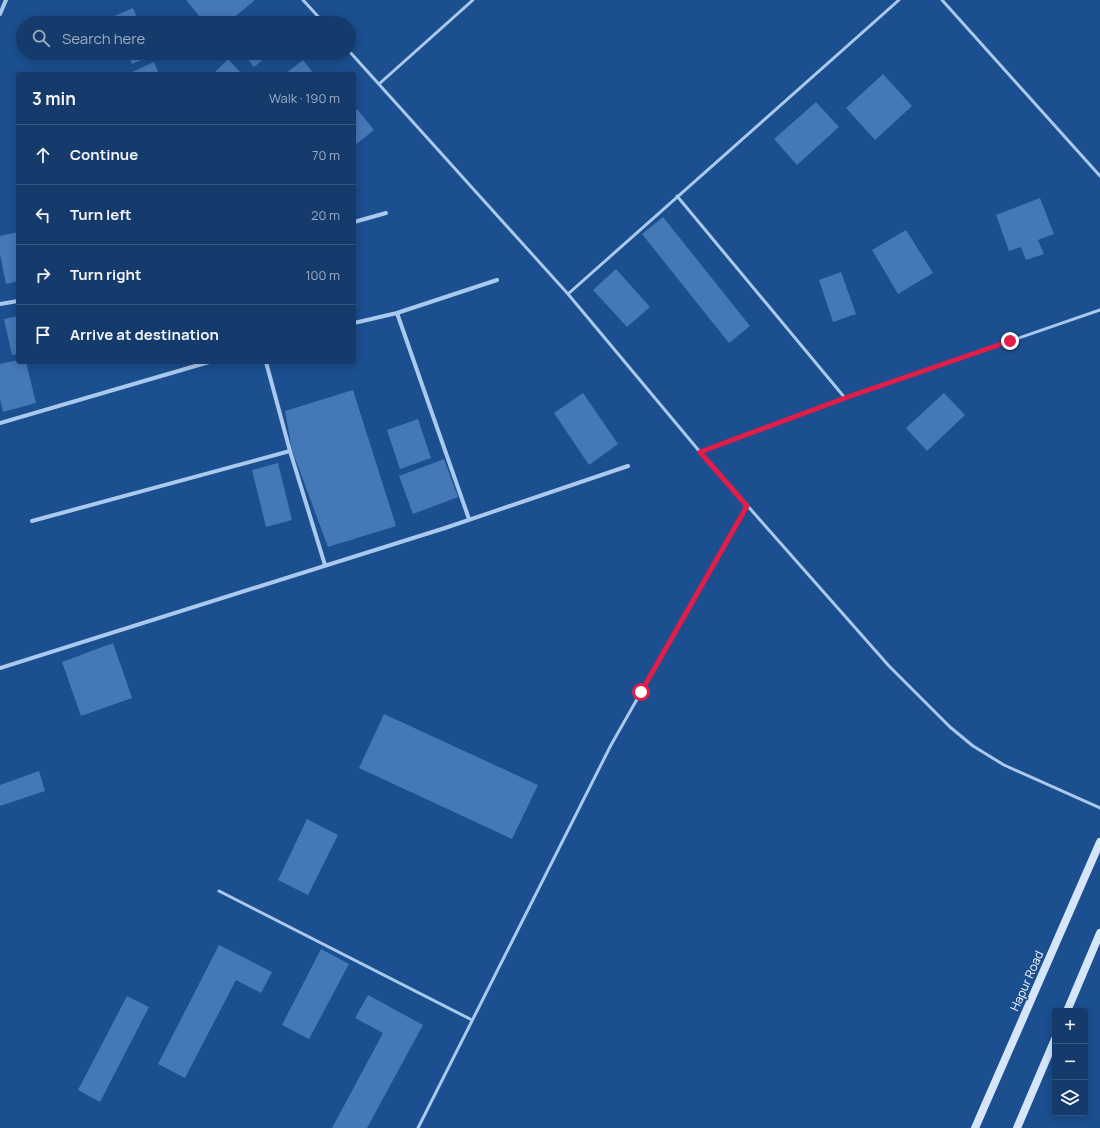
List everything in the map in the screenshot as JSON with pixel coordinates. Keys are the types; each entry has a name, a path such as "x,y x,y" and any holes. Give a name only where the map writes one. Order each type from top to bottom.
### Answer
{"main road":[{"name":"Hapur Road","path":"975,1128 1100,842"},
{"path":"1068,1008 1100,933"},
{"path":"1017,1128 1053,1044"}],"street":[{"path":"0,14 6,0"},
{"path":"356,221 386,213"},
{"path":"356,323 397,313 498,280"},
{"path":"0,304 16,300"},
{"path":"397,313 469,520"},
{"path":"0,423 202,364"},
{"path":"267,364 290,451 325,565"},
{"path":"32,521 290,451"},
{"path":"0,668 469,520 628,466"}],"lane":[{"path":"303,0 318,16"},
{"path":"379,84 473,0"},
{"path":"568,294 900,0"},
{"path":"942,0 1100,176"},
{"path":"356,59 568,294 700,452 889,666 950,727 973,746 1004,765 1100,808"},
{"path":"677,196 845,398"},
{"path":"700,452 845,398 1100,310"},
{"path":"418,1128 610,745 747,506"},
{"path":"219,891 472,1020"}],"building":[{"path":"186,0 254,1 236,16 199,16"},
{"path":"133,8 136,16 114,16"},
{"path":"130,60 141,60 132,64"},
{"path":"227,60 229,60 240,72 215,72"},
{"path":"248,60 262,60 254,67"},
{"path":"303,60 312,72 288,72"},
{"path":"154,62 158,72 132,72"},
{"path":"883,74 912,106 875,140 846,108"},
{"path":"816,102 839,127 797,165 774,139"},
{"path":"357,109 374,130 356,144"},
{"path":"1040,198 1054,234 1038,240 1044,254 1026,260 1021,247 1009,251 996,215"},
{"path":"663,217 750,326 729,343 642,234"},
{"path":"906,230 933,273 898,294 872,250"},
{"path":"16,232 16,282 6,284 0,254 0,236"},
{"path":"616,269 650,307 627,327 593,290"},
{"path":"841,272 856,314 833,322 819,280"},
{"path":"16,316 16,354 12,355 4,319"},
{"path":"16,360 16,364 26,364 36,403 3,412 0,399 0,364"},
{"path":"353,390 396,526 328,547 292,450 285,411"},
{"path":"583,393 618,444 589,465 554,413"},
{"path":"944,393 965,415 927,451 906,428"},
{"path":"418,419 431,458 400,469 387,430"},
{"path":"444,459 458,497 413,514 399,476"},
{"path":"278,463 292,520 266,527 252,470"},
{"path":"113,643 132,698 81,716 62,662"},
{"path":"384,714 538,785 512,839 359,768"},
{"path":"39,771 45,791 0,806 0,785"},
{"path":"307,819 338,835 308,895 278,880"},
{"path":"219,945 272,972 261,993 236,980 185,1078 158,1064"},
{"path":"321,949 349,964 309,1039 282,1025"},
{"path":"368,995 423,1025 367,1128 332,1128 383,1033 355,1018"},
{"path":"127,996 149,1007 100,1102 78,1090"}],"route":[{"path":"641,692 747,506 700,452 845,398 1010,341"}]}
